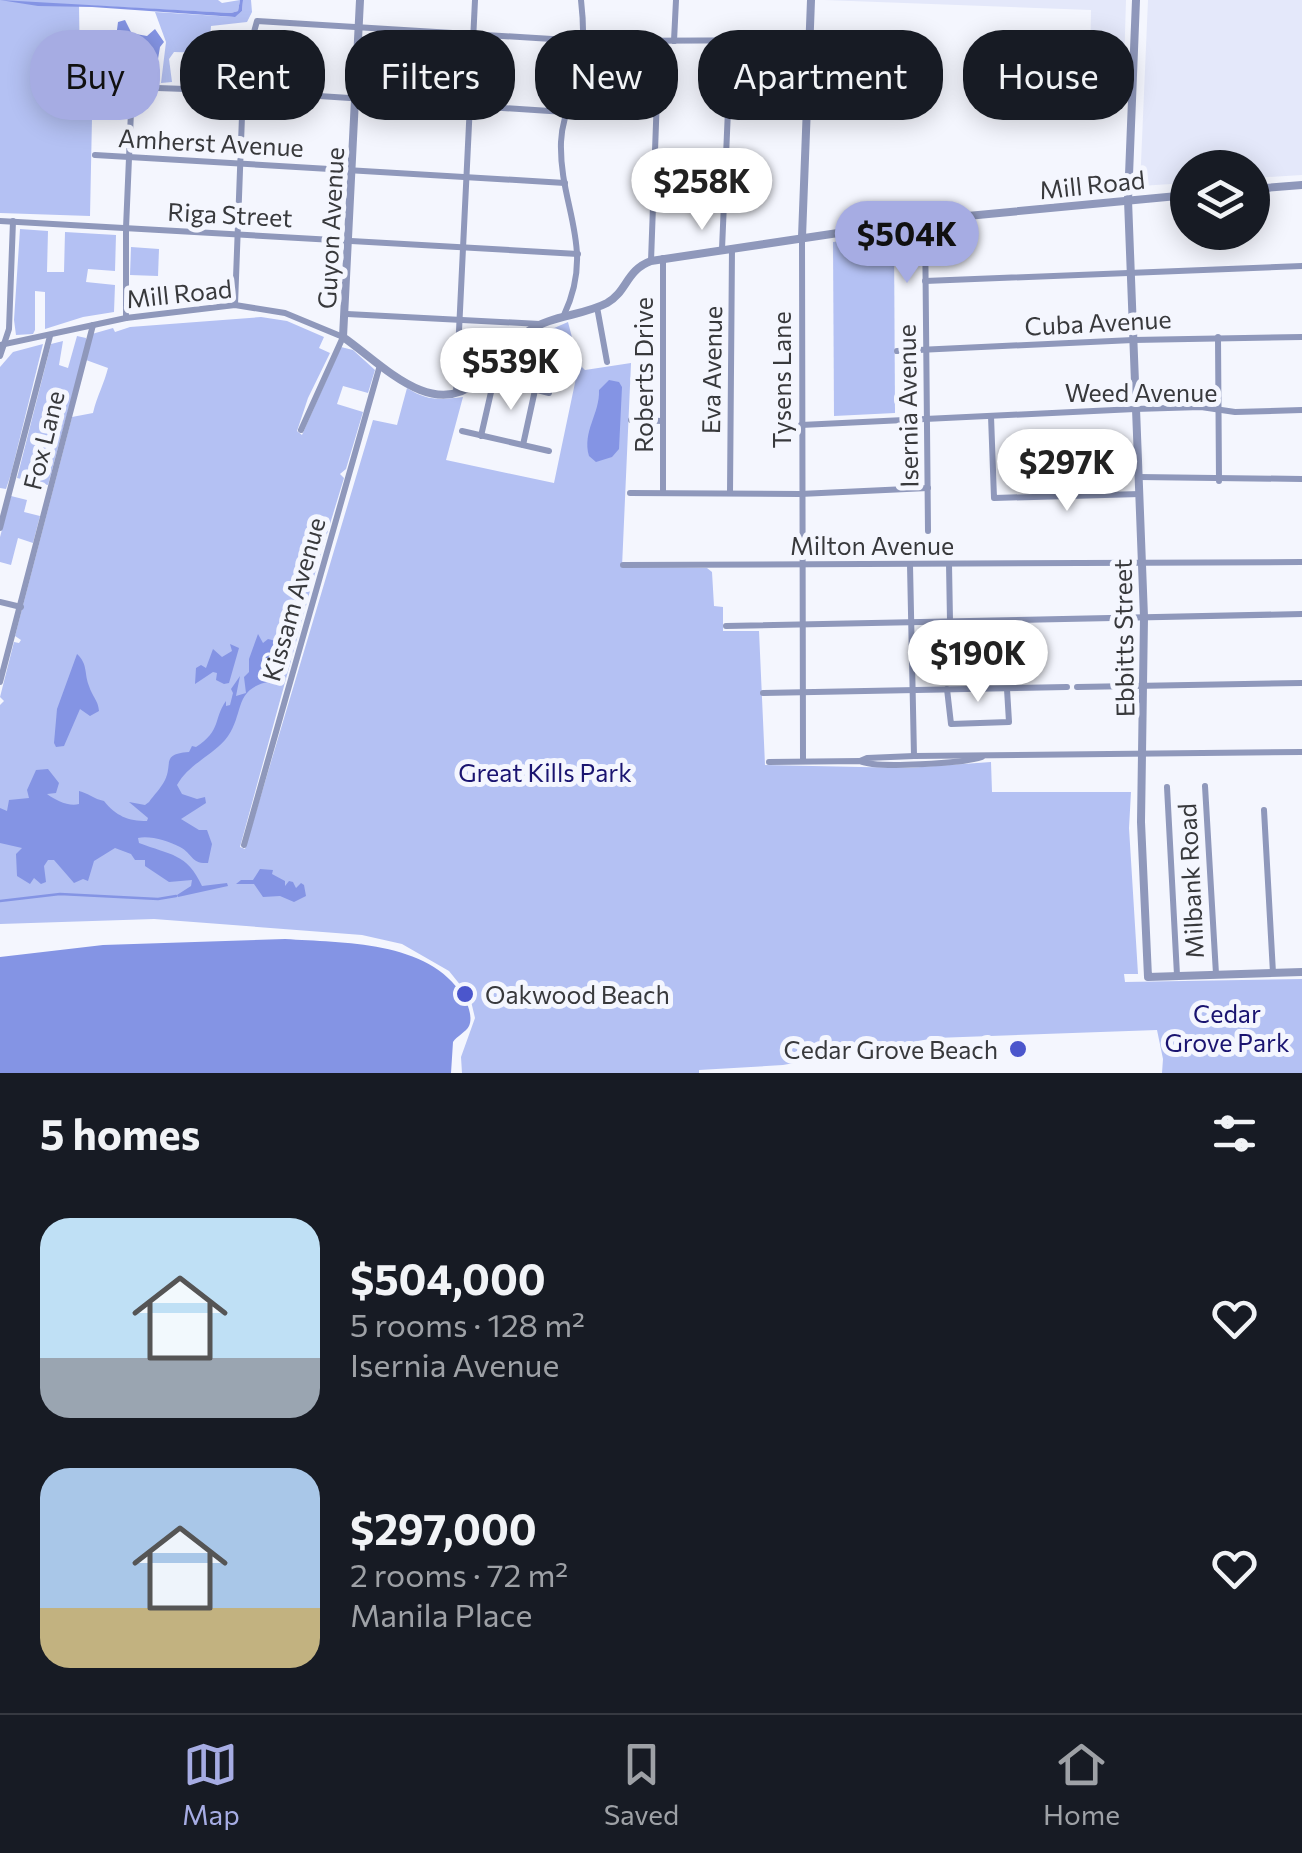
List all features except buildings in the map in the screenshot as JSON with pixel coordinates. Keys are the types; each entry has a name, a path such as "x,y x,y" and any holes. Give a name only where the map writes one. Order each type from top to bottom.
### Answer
{"street":[{"name":"Guyon Avenue","path":"359,30 360,0"},
{"path":"473,30 474,0"},
{"path":"581,0 583,30"},
{"path":"675,30 676,0"},
{"name":"Tysens Lane","path":"810,30 812,0"},
{"name":"Ebbitts Street","path":"1136,0 1128,200 1144,618 1141,822 1148,977 1177,975"},
{"path":"255,30 257,21 408,30"},
{"path":"126,318 131,120"},
{"path":"235,306 242,120"},
{"name":"Guyon Avenue","path":"343,338 355,120"},
{"path":"456,394 468,120"},
{"path":"564,120 561,143 565,183 576,226 578,254 574,288 564,315"},
{"path":"456,394 484,376 522,335 564,315 613,299 630,273 651,260 655,120"},
{"name":"Eva Avenue","path":"729,120 730,492"},
{"name":"Tysens Lane","path":"803,760 800,494 807,120"},
{"name":"Amherst Avenue","path":"95,155 565,183"},
{"path":"1270,188 1302,185"},
{"name":"Mill Road","path":"651,260 925,220 1170,196"},
{"name":"Isernia Avenue","path":"925,220 928,531"},
{"name":"Riga Street","path":"0,221 578,254"},
{"path":"0,356 10,291 13,222"},
{"name":"Roberts Drive","path":"662,492 663,258"},
{"path":"925,281 1302,266"},
{"path":"0,290 10,291"},
{"name":"Mill Road","path":"2,344 126,318 235,306 286,313 343,338 424,393 445,397 456,394"},
{"path":"597,306 607,362"},
{"path":"347,314 542,324"},
{"name":"Fox Lane","path":"0,682 93,324"},
{"path":"0,528 50,336"},
{"path":"1218,337 1219,480"},
{"name":"Cuba Avenue","path":"897,352 1133,340 1302,337"},
{"path":"301,430 343,338"},
{"name":"Kissam Avenue","path":"244,845 381,364"},
{"path":"484,376 549,393"},
{"path":"481,436 494,379"},
{"path":"522,445 535,390"},
{"name":"Weed Avenue","path":"801,426 1135,409 1302,410"},
{"path":"991,416 994,498 1140,494"},
{"path":"631,420 664,421"},
{"path":"462,432 549,451"},
{"path":"1139,478 1302,480"},
{"path":"630,493 800,494 928,488"},
{"name":"Milton Avenue","path":"623,565 1302,562"},
{"path":"949,564 950,621"},
{"path":"910,565 914,756"},
{"path":"0,602 21,607"},
{"path":"726,626 1302,614"},
{"path":"1077,688 1302,683"},
{"path":"764,694 1066,688"},
{"path":"947,690 950,724 1009,722 1007,689"},
{"path":"769,762 914,756 1302,752"},
{"path":"860,761 868,765 983,757"},
{"name":"Milbank Road","path":"1205,786 1216,974"},
{"path":"1166,787 1177,975 1302,972"},
{"path":"1264,810 1273,972"}],"shaded area":[{"path":"0,0 231,13 238,11 243,0 242,11 235,17 38,6"},
{"path":"824,0 1126,0 1125,30 1091,30 1091,10"},
{"path":"1148,0 1302,0 1302,175 1270,177 1270,150 1170,150 1170,184 1140,186"},
{"path":"125,20 130,30 117,30 118,22"},
{"path":"609,380 622,387 619,449 612,457 596,462 589,456 588,439 599,390"},
{"path":"258,634 263,643 268,639 280,642 287,636 289,651 268,657 272,681 250,690 225,740 177,785 182,794 197,799 205,797 206,803 181,819 199,830 207,830 212,844 208,863 195,860 170,843 138,838 139,843 184,861 202,886 228,886 178,897 191,886 192,880 169,882 145,866 145,860 135,860 131,854 115,848 94,861 88,881 74,883 54,860 48,860 44,866 46,882 41,884 34,878 30,884 17,876 16,854 22,848 0,843 0,808 7,811 9,800 29,798 27,790 36,770 48,769 59,783 56,793 47,794 58,801 79,804 79,791 104,801 123,817 147,821 129,802 149,802 165,780 171,757 189,752 210,735 226,701 226,706 230,705 231,689 240,676 236,696 246,693 244,677 249,672"},
{"path":"230,644 239,648 229,683 216,680 217,673 213,672 195,684 196,668 206,668 213,649 222,657 232,651"},
{"path":"77,654 99,711 90,716 80,709 64,746 56,747 57,709"},
{"path":"260,869 273,870 272,874 285,881 285,886 289,881 296,888 301,883 306,896 294,902 280,896 263,897 254,884 236,884 253,880"},
{"path":"285,939 383,948 429,964 448,978 465,999 470,1019 468,1028 453,1042 451,1073 0,1073 0,957 103,945"}],"green space":[{"path":"0,0 240,0 238,11 231,13 79,5 79,30 30,30 30,120 92,120 90,216 0,213"},
{"path":"243,0 251,0 252,12 247,22 211,26 211,30 180,30 180,52 174,52 169,59 172,82 161,83 166,42 155,12 234,17 242,11"},
{"path":"20,229 48,231 47,272 64,272 65,232 116,235 115,271 88,269 86,282 115,285 114,312 45,329 45,292 35,291 35,330 33,334 16,335"},
{"path":"894,234 895,413 834,416 833,242"},
{"path":"131,247 159,249 158,276 130,275"},
{"name":"Great Kills Park","path":"261,317 287,321 324,337 319,348 330,353 308,398 297,431 302,435 341,347 353,350 375,370 368,393 343,386 337,404 363,412 346,469 340,474 344,478 240,847 245,849 373,420 397,425 407,388 434,398 463,397 446,460 554,483 576,378 516,354 545,332 568,322 579,364 585,370 631,363 622,567 707,568 712,572 714,606 723,607 723,631 759,631 765,765 908,768 991,762 992,792 1131,792 1129,828 1138,974 1124,974 1125,982 1302,979 1302,1073 1162,1073 1157,1030 935,1038 783,1065 699,1073 462,1073 461,1057 475,1018 470,997 449,971 402,944 362,935 154,919 0,924 0,705 4,701 0,697 14,642 21,640 15,636 72,417 93,413 108,368 86,360 92,334 113,328 115,332 130,327"},
{"path":"77,336 86,338 86,344 48,485 17,478 51,344 63,341 59,365 68,368"},
{"path":"43,344 11,474 6,489 0,488 0,367 13,352"},
{"path":"11,496 27,500 24,512 40,516 33,543 18,538 11,565 0,562 0,537"}],"waterway":[{"path":"0,901 60,894 158,899 176,896"}],"place":[{"name":"Oakwood Beach","path":"465,994"},
{"name":"Cedar Grove Beach","path":"1018,1049"}],"park label":[{"name":"Cedar Grove Park","path":"1227,1028"}]}
